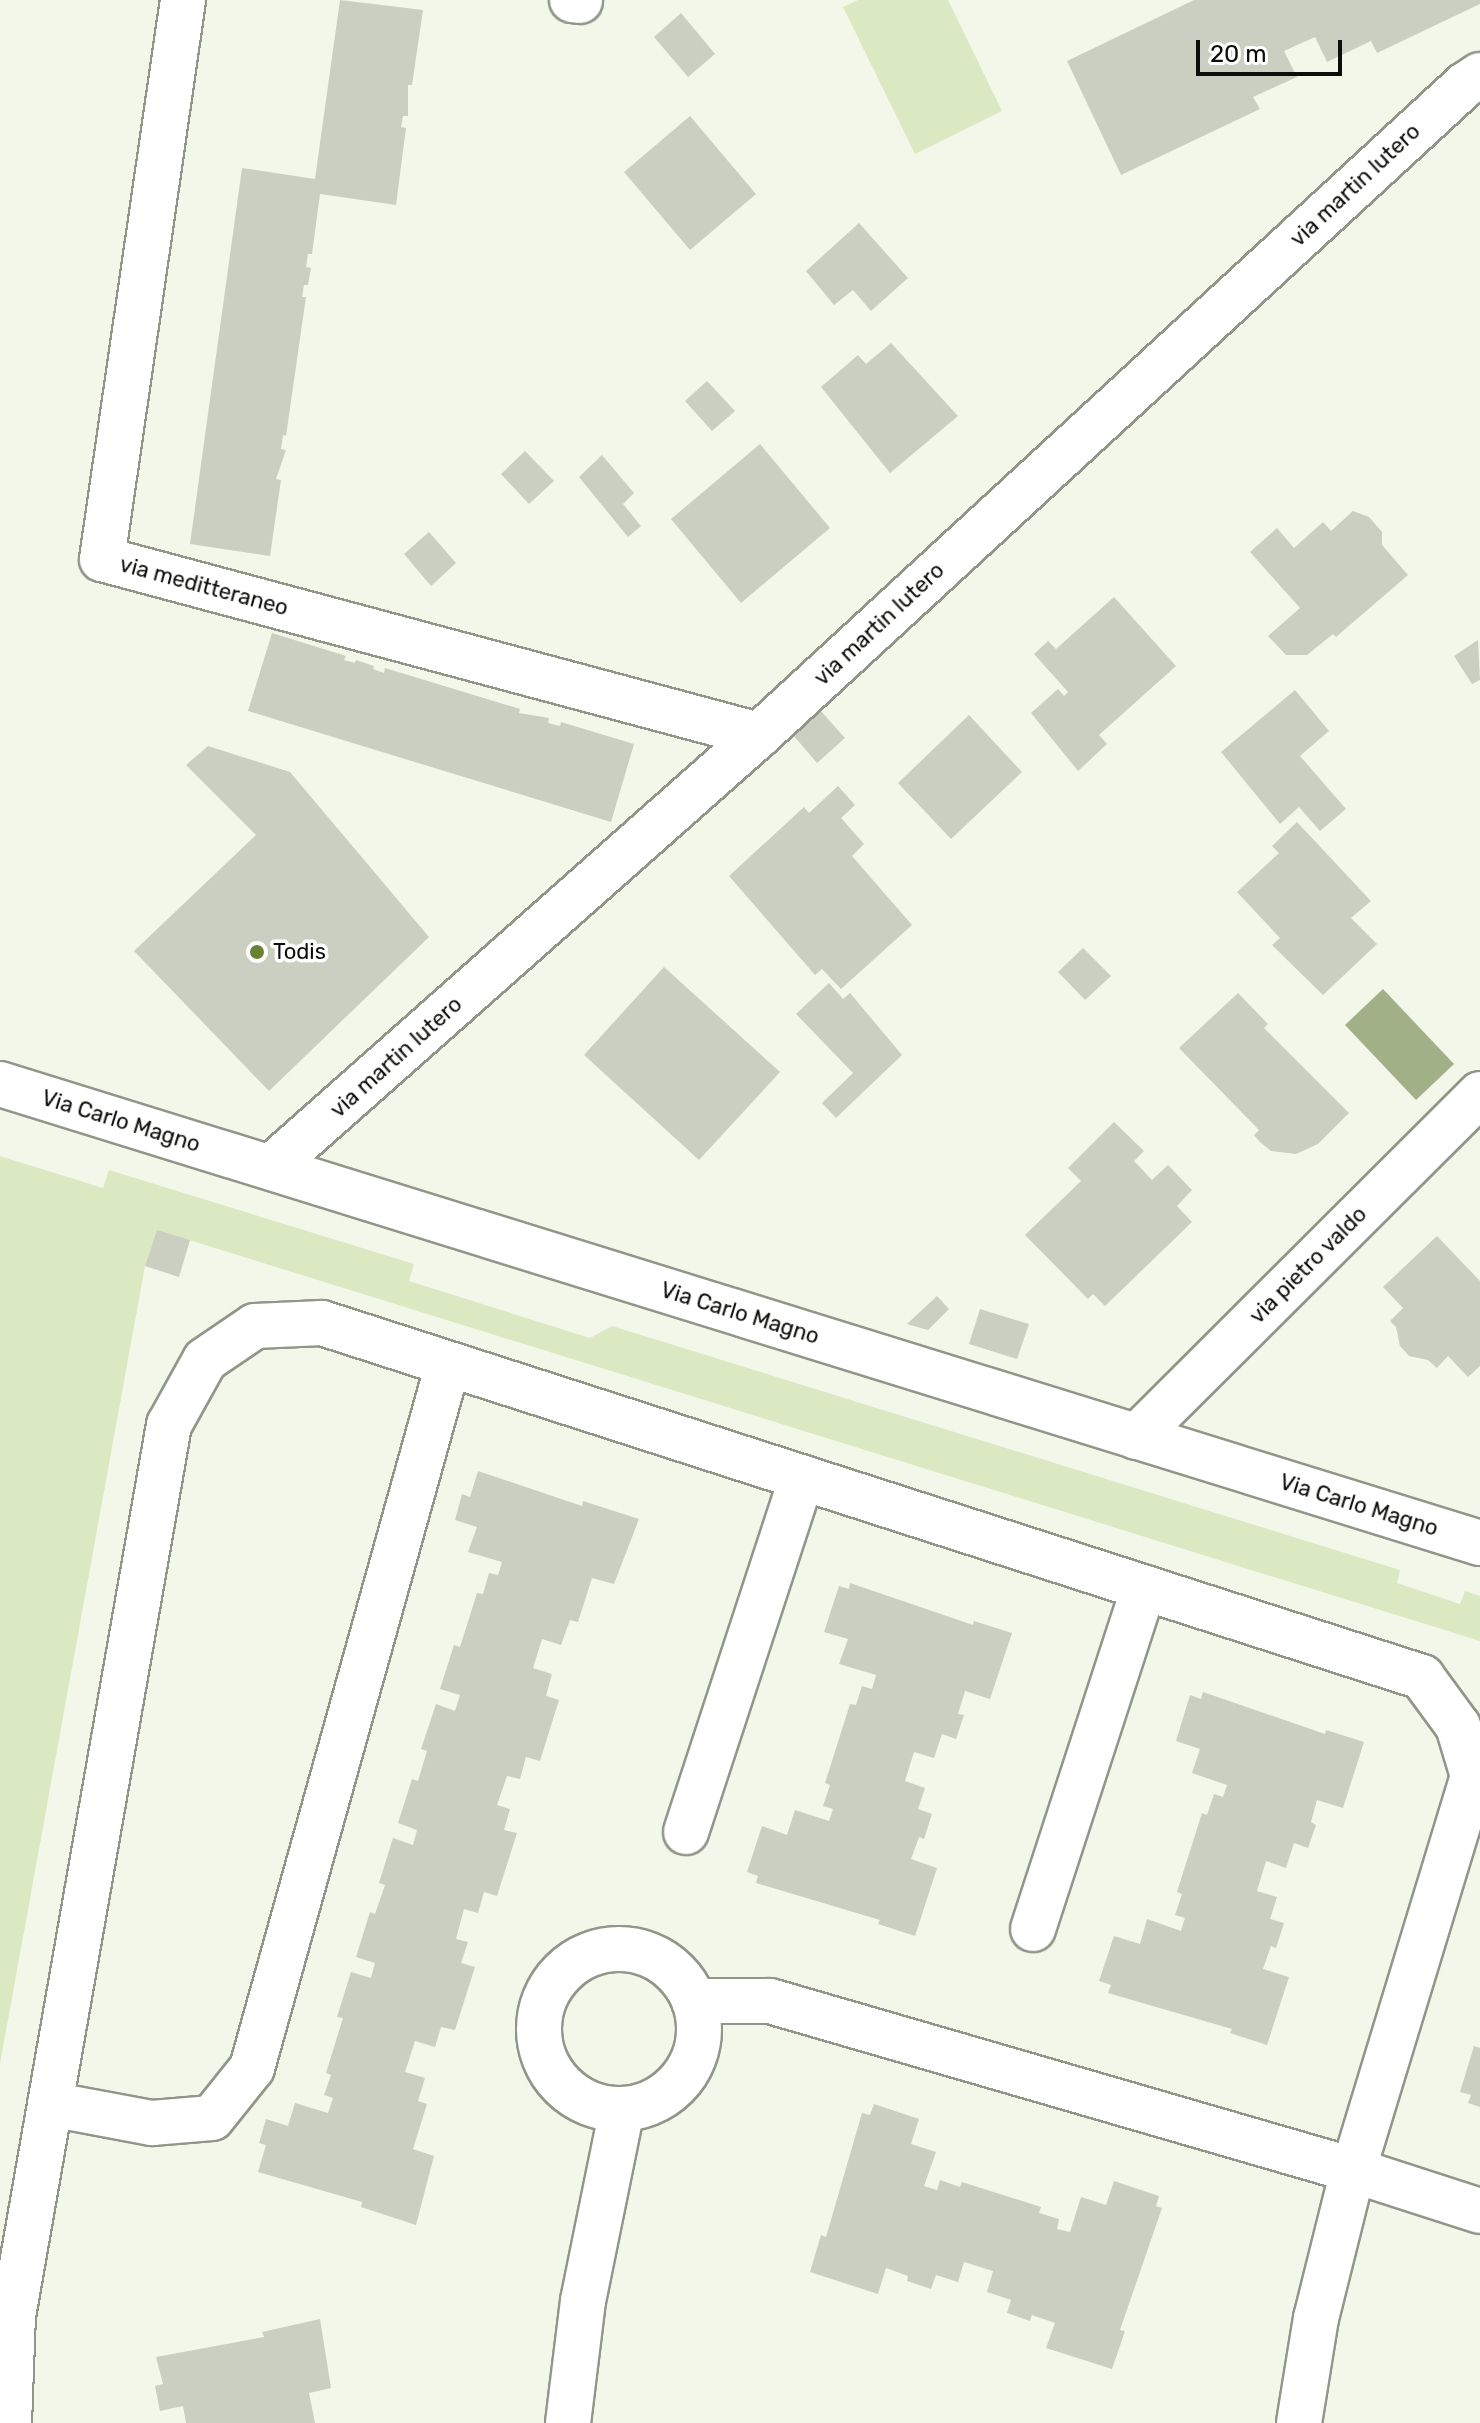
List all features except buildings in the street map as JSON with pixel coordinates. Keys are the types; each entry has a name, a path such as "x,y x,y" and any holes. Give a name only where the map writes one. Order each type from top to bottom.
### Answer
{"street":[{"name":"via meditteraneo","path":"183,0 102,559 759,735"},
{"path":"572,0 580,1"},
{"name":"via martin lutero","path":"271,1167 759,735 1465,85 1480,75"},
{"name":"Via Carlo Magno","path":"0,1084 1480,1543"},
{"name":"via pietro valdo","path":"1136,1437 1480,1094"},
{"path":"9,2423 13,2316 169,1425 205,1360 255,1326 322,1323 1422,1677 1458,1726 1473,1776 1353,2170 1316,2318 1299,2423"},
{"path":"50,2104 152,2123 212,2118 252,2068 448,1364"},
{"path":"686,1832 802,1477"},
{"path":"1033,1929 1144,1588"},
{"path":"608,1949 635,1950 660,1960 680,1977 694,2001 699,2025 696,2050 686,2073 669,2092 647,2104 622,2109 596,2105 572,2093 553,2074 542,2049 539,2022 546,1995 560,1973 583,1957 608,1949"},
{"path":"694,2001 770,2001 1353,2170 1480,2211"},
{"path":"568,2423 583,2301 622,2109"}],"shaded area":[{"path":"858,0 948,0 1002,111 915,154 843,7"},
{"path":"1383,989 1454,1064 1416,1100 1345,1025"},
{"path":"0,1156 103,1188 109,1170 414,1264 409,1281 590,1338 612,1326 1400,1570 1397,1583 1460,1604 1465,1591 1480,1596 1480,1641 157,1230 145,1266 0,2064"}],"place":[{"name":"Todis","path":"257,952"}]}
